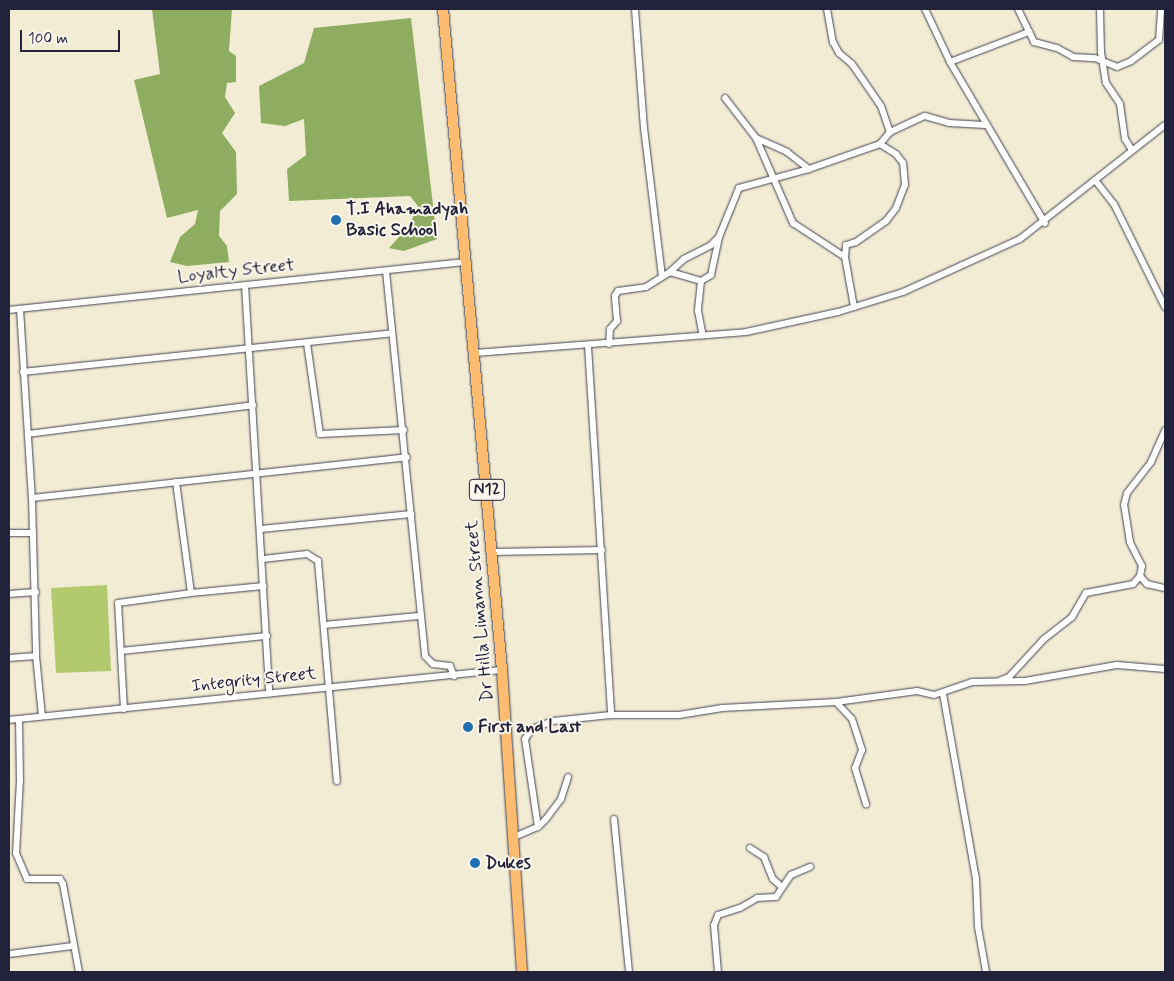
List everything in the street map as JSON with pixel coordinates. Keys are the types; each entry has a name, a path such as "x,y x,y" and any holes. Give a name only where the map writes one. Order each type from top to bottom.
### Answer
{"highway":[{"name":"Dr Hilla Limann Street","path":"443,9 502,670 522,972"}],"street":[{"path":"635,9 644,128 662,276"},
{"path":"827,9 832,42 839,53 852,64 881,106 890,132"},
{"path":"925,9 950,62 1045,223"},
{"path":"1018,9 1034,42 1041,46 1057,48 1073,57 1102,60 1109,66 1123,66 1159,40 1161,9"},
{"path":"1100,9 1102,60 1109,92 1117,98 1123,114 1125,139 1132,150"},
{"path":"950,62 1029,32"},
{"path":"725,98 756,138 793,223 845,257"},
{"path":"670,272 701,281 711,276 720,237 739,188 809,170 880,144 890,132 925,116 950,123 985,124"},
{"path":"474,353 588,346 746,332 854,307 903,292 978,260 1045,223 1051,212 1165,125"},
{"path":"756,138 786,152 809,170"},
{"path":"854,307 845,257 846,245 856,242 886,221 904,190 903,163 896,154 880,144"},
{"path":"1095,180 1114,204 1165,307"},
{"path":"609,344 610,330 616,321 615,296 618,291 646,287 670,272 684,259 711,245 720,237"},
{"name":"Loyalty Street","path":"9,310 466,262"},
{"path":"386,271 407,456 419,616 427,661 450,666 454,676"},
{"path":"701,281 698,310 703,336"},
{"path":"245,285 258,472 269,693"},
{"path":"20,309 32,498 36,592 36,656 42,716"},
{"path":"23,372 392,333"},
{"path":"307,343 320,434 404,430"},
{"path":"588,346 611,715"},
{"path":"28,434 253,405"},
{"path":"996,683 1009,677 1044,639 1072,617 1086,593 1133,584 1140,576 1142,566 1130,542 1124,505 1127,493 1151,462 1165,430"},
{"path":"32,498 407,456"},
{"path":"176,482 192,593"},
{"path":"261,528 411,514"},
{"path":"9,534 33,533"},
{"path":"492,552 602,550"},
{"path":"263,559 307,554 318,561 337,781"},
{"path":"1140,576 1147,584 1165,588"},
{"path":"124,709 118,603 264,586"},
{"path":"9,594 36,592"},
{"path":"324,625 419,616"},
{"path":"121,651 267,636"},
{"path":"9,658 36,656"},
{"path":"538,827 526,739 528,733 539,725 553,721 611,715 679,715 757,705 836,702 917,691 943,694 954,687 972,682 1025,681 1117,666 1165,669"},
{"name":"Integrity Street","path":"9,720 502,670"},
{"path":"943,694 976,879 978,927 986,972"},
{"path":"836,702 852,719 862,750 856,768 866,804"},
{"path":"19,719 20,780 16,853 27,879 60,879 63,884 77,971"},
{"path":"514,837 538,827 555,809 568,777"},
{"path":"614,819 629,972"},
{"path":"750,848 764,857 773,879 782,887"},
{"path":"9,853 16,853"},
{"path":"718,972 715,919 718,915 740,908 758,898 780,895 782,887 791,875 810,867"},
{"path":"9,954 73,946"}],"green space":[{"path":"152,9 232,9 229,51 236,56 236,82 227,83 225,97 235,113 222,133 236,152 237,194 220,211 219,236 227,246 229,262 187,266 170,262 180,237 195,224 198,210 167,218 134,80 160,74"},
{"path":"411,18 437,239 404,251 389,248 409,226 418,206 410,196 289,201 287,169 306,155 304,119 285,126 261,123 259,86 304,63 314,28"},
{"path":"107,585 111,671 56,673 51,588"}],"place":[{"name":"T.I Ahamadyah Basic School","path":"336,220"},
{"name":"First and Last","path":"468,727"},
{"name":"Dukes","path":"475,863"}]}
